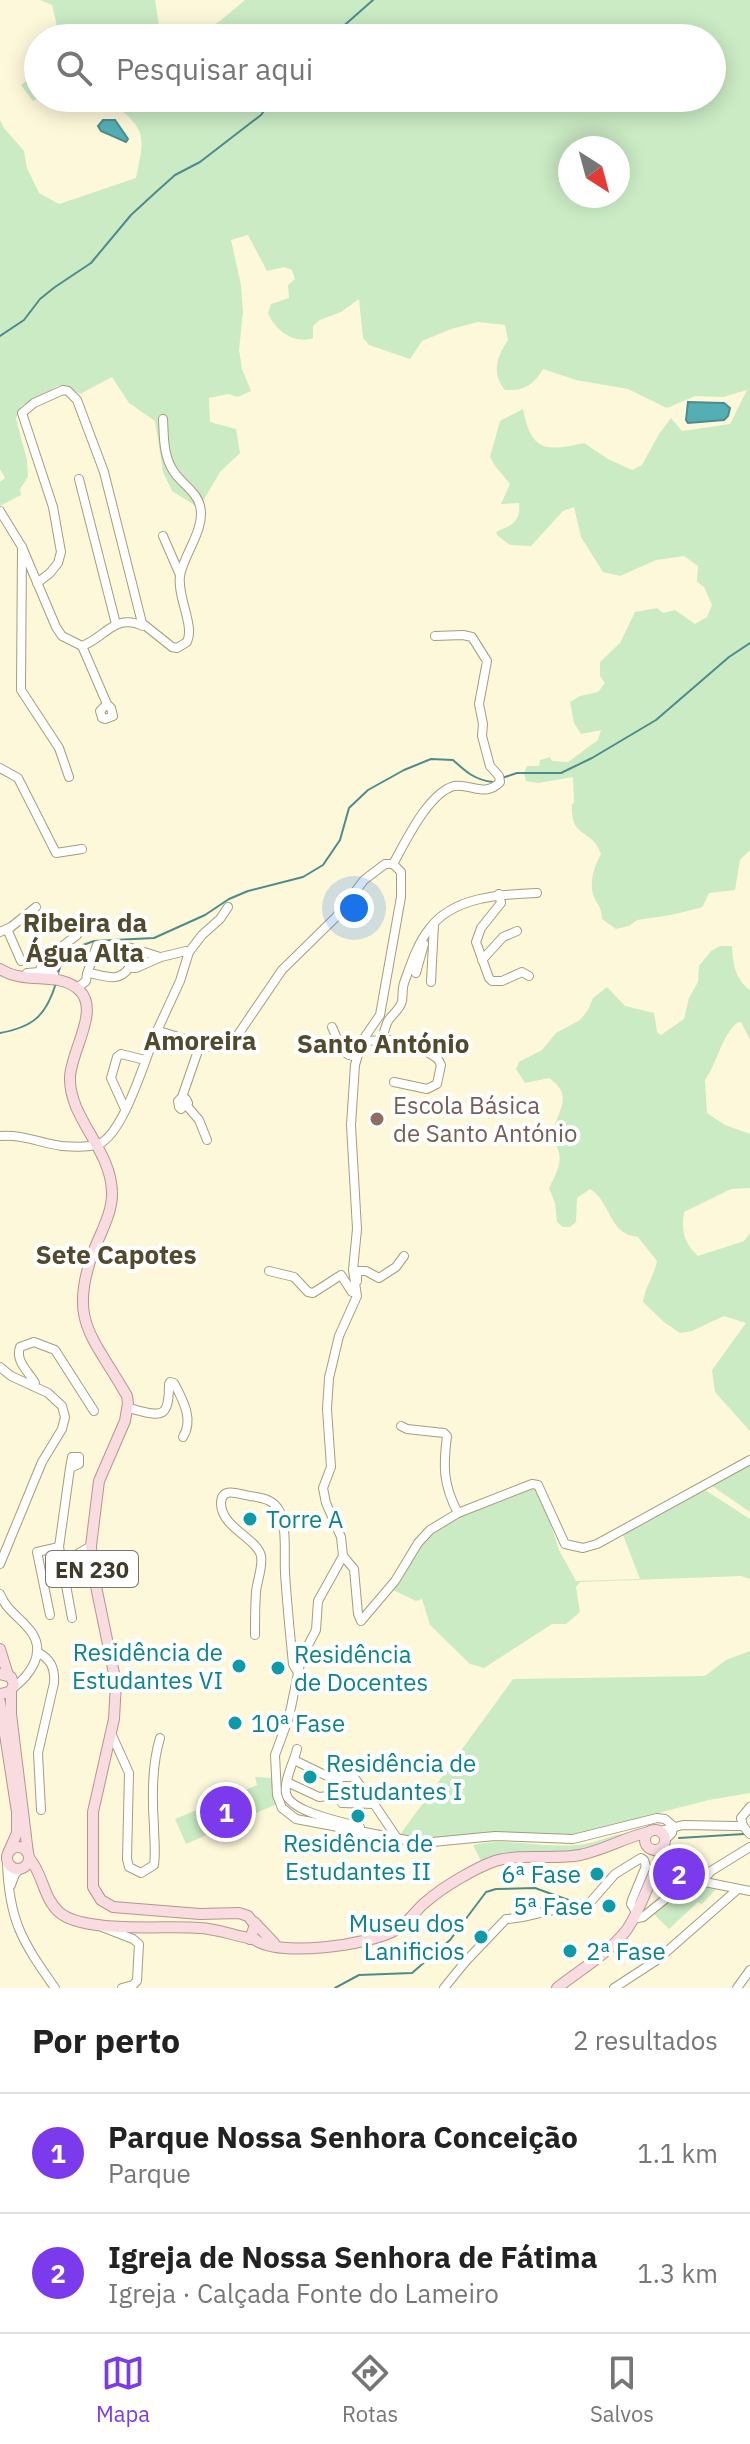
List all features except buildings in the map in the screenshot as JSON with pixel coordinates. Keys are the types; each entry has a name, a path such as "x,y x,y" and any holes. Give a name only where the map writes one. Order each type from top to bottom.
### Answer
{"main road":[{"path":"0,969 21,978 69,981 83,993 88,1009 70,1072 70,1086 74,1101 107,1164 112,1191 111,1206 85,1274 81,1293 83,1315 90,1335 127,1396 128,1408"},
{"name":"EN 230","path":"128,1408 99,1481 91,1546 92,1567 116,1683 114,1719 93,1812 92,1871 96,1895 107,1905 122,1908 246,1918"},
{"path":"0,1649 9,1681 26,1862"},
{"path":"0,1694 9,1681"},
{"path":"0,1702 17,1812 17,1833 8,1856 12,1868 26,1862 35,1865 49,1899 60,1914 98,1925 197,1927 252,1939 263,1945 290,1950 309,1949 387,1935 406,1923 426,1901 495,1861 579,1855 659,1837"},
{"path":"654,1871 653,1856 646,1837 659,1837"},
{"path":"622,1843 647,1845 656,1850 659,1837"},
{"path":"557,1988 615,1943 634,1915 654,1871 659,1837"},
{"path":"8,1856 19,1847 26,1862"},
{"path":"233,1934 241,1929 246,1918"},
{"path":"246,1918 252,1939"},
{"path":"246,1918 274,1943"},
{"path":"252,1939 290,1950"}],"street":[{"path":"37,583 58,563 61,552 53,507 22,413 34,403 63,390 77,400 104,472 140,618 145,627"},
{"path":"163,419 170,466 197,498 201,509 199,525 180,575"},
{"path":"79,479 116,624"},
{"path":"0,511 22,547 56,627 62,636 82,646 107,704"},
{"path":"82,646 116,624 134,622 172,647 177,648 187,642 190,632 181,599 180,575 163,536"},
{"path":"22,547 21,690 59,748 69,777"},
{"path":"393,864 411,831 447,789 457,785 481,791 494,788 500,782 490,766 482,736 479,704 487,666 485,656 472,637 435,636"},
{"path":"0,768 18,778 56,853 82,849"},
{"path":"156,1033 162,1032 218,1049 233,1042 282,970 336,917 374,871 385,864 393,864 401,872 402,889 380,1015 362,1041 357,1057 351,1125 357,1229 353,1270 357,1295"},
{"path":"382,1039 389,1019 400,1007 403,985 413,957 434,924 455,907 499,894 537,893"},
{"path":"499,894 501,903 477,935 476,948 489,978 496,982 522,972 529,976"},
{"path":"21,961 4,931 36,907"},
{"path":"0,1136 29,1137 63,1146 82,1147 97,1145 107,1139 116,1129 125,1109 180,981 189,952 228,907"},
{"path":"431,982 434,924"},
{"path":"482,960 503,937 517,931"},
{"path":"39,973 43,961 77,935"},
{"path":"416,973 423,939"},
{"path":"77,988 86,981 97,945"},
{"path":"128,947 161,957"},
{"path":"87,974 118,978 129,968 189,952"},
{"path":"0,962 16,972 52,971 54,980"},
{"path":"332,1027 338,1041 336,1047 357,1057"},
{"path":"362,1041 382,1039 429,1053 441,1065 437,1084 427,1089 394,1082"},
{"path":"200,1045 184,1102 199,1120 207,1140"},
{"path":"125,1109 111,1078 117,1057 121,1054 145,1060"},
{"path":"404,1256 396,1267 379,1278 369,1272 357,1271 360,1292 339,1336 329,1378 327,1409 331,1467 323,1493 345,1555 354,1569 361,1621 395,1581 418,1543 430,1530 458,1513 532,1484 538,1485 565,1544 583,1548 625,1530 750,1460"},
{"path":"269,1271 294,1277 308,1292 313,1293 341,1275 357,1295"},
{"path":"33,1386 35,1383 21,1364 18,1352 20,1347 34,1342 55,1350 94,1411"},
{"path":"0,1367 57,1400 65,1412 64,1423 42,1462 0,1564"},
{"path":"128,1408 161,1415 169,1400 169,1384 174,1383 189,1420 183,1437"},
{"path":"401,1426 447,1436 447,1451 443,1459 446,1486 458,1513"},
{"path":"70,1468 59,1547 72,1618"},
{"path":"255,1635 261,1555 233,1527 223,1512 222,1498 232,1492 270,1501 280,1514 293,1664 298,1672"},
{"path":"62,1563 91,1546"},
{"path":"50,1615 37,1552 59,1547"},
{"path":"345,1555 318,1601 316,1630 298,1672 289,1717 275,1755 277,1795 282,1808 296,1819 422,1843 495,1836 573,1839 657,1818 667,1820 673,1826 747,1830 741,1818 750,1807"},
{"path":"0,1594 9,1611 34,1636 37,1652 26,1678 9,1681"},
{"path":"37,1652 47,1656 55,1674 38,1753 41,1810"},
{"path":"111,1733 129,1773 127,1859 129,1867 141,1873 154,1865 154,1808 160,1738"},
{"path":"297,1749 286,1792 294,1805 394,1838"},
{"path":"287,1782 319,1797 363,1790 354,1777 327,1777 294,1760"},
{"path":"342,1803 374,1804 394,1838"},
{"path":"659,1837 672,1833 673,1826"},
{"path":"703,1881 711,1871 750,1847"},
{"path":"8,1856 11,1904 20,1935 55,1988"},
{"path":"444,1988 506,1919 558,1909 581,1909 615,1874 641,1858 646,1866 631,1904 634,1915 643,1917 686,1881 703,1881 750,1891"},
{"path":"10,1889 15,1874 26,1862"},
{"path":"614,1988 646,1969 738,1889"},
{"path":"98,1925 139,1944 137,1981 122,1988"},
{"path":"737,1988 750,1970"}],"green space":[{"path":"40,0 155,0 159,24 57,24 52,5"},
{"path":"245,0 750,0 750,850 740,860 735,890 709,893 700,908 637,920 616,929 602,919 593,894 595,868 601,854 592,840 574,823 573,777 538,783 526,781 524,773 527,766 539,766 540,760 550,757 552,761 568,762 598,740 601,730 581,734 574,723 570,702 598,692 605,683 600,676 600,662 620,643 635,612 657,608 663,613 675,610 695,624 707,617 712,605 704,587 697,582 698,566 684,556 656,560 620,576 603,572 581,537 574,507 563,511 531,546 510,545 496,532 514,522 519,503 501,504 510,484 490,457 500,421 523,409 530,433 542,445 559,447 584,443 632,470 642,465 671,418 682,431 730,424 747,390 723,397 695,396 667,408 628,389 576,380 543,369 528,386 505,390 497,371 501,352 508,340 505,325 478,322 451,329 422,341 410,359 369,345 363,338 359,299 341,312 320,320 313,326 313,338 292,338 275,325 268,313 271,304 289,298 288,285 295,279 292,270 284,267 267,271 248,235 231,240 241,285 243,312 239,350 242,369 251,391 238,397 228,394 209,398 210,422 236,429 240,453 220,472 199,508 172,491 163,472 155,421 129,403 112,377 80,394 58,386 21,406 16,419 27,460 28,477 20,489 21,495 0,506 0,482 5,478 0,469 0,120 24,151 27,168 39,193 59,204 136,178 142,142 137,127 122,112 726,112 726,24 215,24"},
{"path":"720,946 732,946 736,971 750,990 750,1040 741,1022 728,1034 705,1080 707,1113 725,1125 750,1134 750,1188 731,1189 684,1212 683,1225 689,1246 698,1256 744,1241 750,1233 750,1431 715,1392 712,1370 746,1323 724,1316 692,1331 680,1333 664,1322 643,1302 657,1261 638,1237 628,1235 615,1224 603,1202 590,1189 577,1198 576,1222 570,1227 563,1227 557,1222 555,1203 549,1188 559,1162 553,1135 562,1106 562,1092 549,1078 525,1083 516,1069 519,1062 542,1050 556,1033 580,1020 593,998 607,987 625,1006 654,1013 657,1032 661,1035 684,1019 689,998 698,982 699,966 711,951"},
{"path":"750,1464 750,1512 709,1484"},
{"path":"531,1488 540,1492 559,1550 576,1581 640,1579 623,1535 702,1488 750,1519 750,1579 741,1576 580,1582 576,1587 580,1612 566,1624 552,1624 484,1668 470,1664 430,1625 422,1599 416,1601 393,1590 419,1546 433,1532 474,1510"},
{"path":"750,1651 750,1793 654,1814 592,1834 421,1840 399,1836 513,1679 705,1676 726,1660"},
{"path":"255,1777 272,1778 277,1804 186,1844 175,1819 257,1785"},
{"path":"627,1835 588,1848 504,1852 482,1863 473,1845 499,1842 576,1845"},
{"path":"690,1883 716,1889 669,1929 653,1913"}],"water":[{"path":"103,120 115,120 128,139 126,142 101,131 98,126"},
{"path":"688,402 724,403 730,408 724,420 688,423"}],"waterway":[{"path":"346,24 373,0"},
{"path":"0,336 24,320 40,299 91,263 131,215 175,175 200,162 263,112"},
{"name":"Ribeira da Água Alta","path":"502,778 517,773 561,773 592,758 656,720 729,657 750,643"},
{"name":"Ribeira da Água Alta","path":"57,977 61,964 83,945 94,941 154,938 248,891 303,877 323,865 340,840 349,808 368,790 404,770 431,759 453,760 471,775 493,782"},
{"name":"Ribeira da Água Alta","path":"0,1033 37,1018 48,1004 56,983"},
{"path":"679,1838 744,1834"},
{"path":"601,1884 610,1874"},
{"path":"335,1988 359,1975 412,1973 450,1940 486,1892 535,1888 574,1902 587,1900"}],"place":[{"name":"Escola Básica de Santo António","path":"377,1119"},
{"name":"Torre A","path":"250,1519"},
{"name":"Residência de Estudantes VI","path":"239,1666"},
{"name":"Residência de Docentes","path":"278,1668"},
{"name":"10ª Fase","path":"235,1723"},
{"name":"Residência de Estudantes I","path":"310,1777"},
{"name":"Parque Nossa Senhora Conceição","path":"226,1812"},
{"name":"Residência de Estudantes II","path":"358,1816"},
{"name":"6ª Fase","path":"597,1874"},
{"name":"Igreja de Nossa Senhora de Fátima","path":"679,1874"},
{"name":"5ª Fase","path":"609,1906"},
{"name":"Museu dos Lanificios","path":"481,1937"},
{"name":"2ª Fase","path":"570,1951"}],"district":[{"name":"Ribeira da Água Alta","path":"85,937"},
{"name":"Amoreira","path":"200,1040"},
{"name":"Santo António","path":"383,1043"},
{"name":"Sete Capotes","path":"116,1254"}]}
